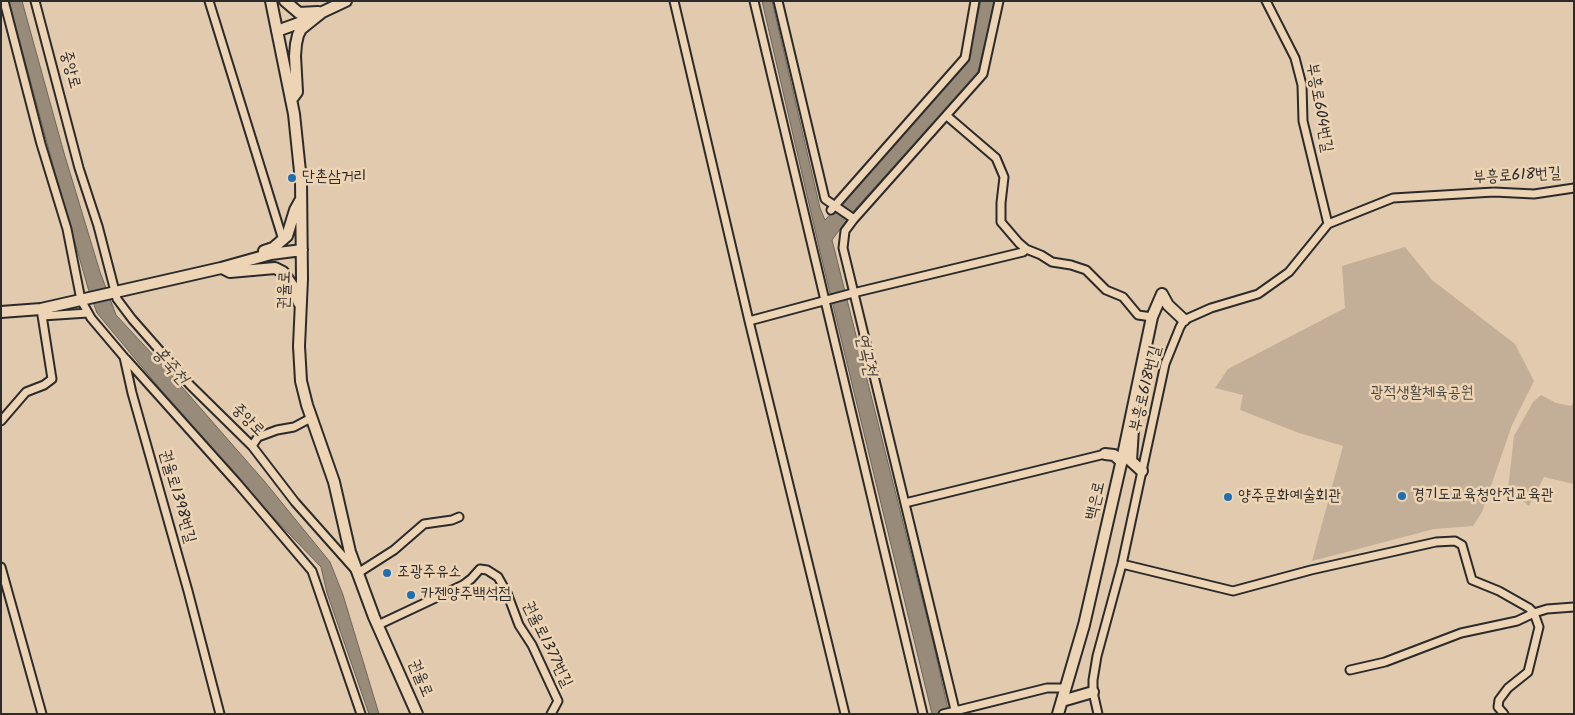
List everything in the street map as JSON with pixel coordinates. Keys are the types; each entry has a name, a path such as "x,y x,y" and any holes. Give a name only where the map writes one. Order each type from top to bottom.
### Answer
{"main road":[{"name":"권율로","path":"271,1 297,132 302,198 299,359 301,381 328,465 350,552 378,625 417,714"},
{"path":"285,1 299,13 322,13"},
{"path":"277,31 346,1"},
{"path":"291,100 297,92 295,50 298,36 301,30 322,13"},
{"path":"221,268 240,258 273,248 288,236 295,210 302,198"},
{"path":"1,312 41,312 84,299 221,268 272,254 302,250"},
{"path":"221,268 230,272 267,268 274,268 283,272 292,284 301,306"},
{"name":"백은로","path":"1058,714 1084,625 1121,465 1152,318 1162,294 1168,305 1184,320"},
{"path":"1136,395 1131,460 1142,471"},
{"path":"1105,454 1114,455 1121,465 1142,471"},
{"path":"1062,701 1093,692"}],"street":[{"name":"권율로1398번길","path":"4,1 88,313 124,357 132,393 188,591 220,714"},
{"name":"중앙로","path":"35,1 79,168 98,226 117,299 132,319 190,385 252,446 295,502 358,573"},
{"path":"209,1 282,240"},
{"path":"674,1 749,321 845,714"},
{"path":"754,1 924,714"},
{"path":"778,1 825,199 832,207 854,219"},
{"path":"832,207 965,58 975,1"},
{"path":"956,712 853,293 843,248 844,231 983,74 998,1"},
{"name":"부흥로604번길","path":"1266,1 1296,58 1302,85 1303,121 1328,224"},
{"path":"946,116 996,158 1004,177 1001,222 1026,249 1052,262 1086,270 1106,290 1123,297 1138,315 1152,318"},
{"name":"부흥로618번길","path":"1098,714 1093,692 1097,656 1122,564 1165,364 1184,320 1211,308 1258,294 1289,272 1328,224 1393,198 1494,192 1534,194 1574,188"},
{"path":"749,321 853,293 1023,252 1026,249"},
{"path":"1,422 26,392 44,385 52,379 41,312 88,313"},
{"path":"124,357 238,484 312,571 323,606 338,642 361,714"},
{"path":"252,446 258,437 277,430 294,427 312,418"},
{"path":"905,503 1105,454"},
{"path":"358,573 394,550 424,524 452,520 459,517"},
{"path":"1122,564 1233,591 1311,570 1436,542 1455,541 1462,545 1472,580 1499,591 1528,608 1534,613 1539,627 1528,672 1508,688 1499,700 1498,707 1504,714"},
{"path":"1,567 42,714"},
{"name":"권율로1377번길","path":"378,625 462,585 480,569 487,570 498,577 507,593 519,626 532,645 558,701 550,714"},
{"path":"1350,670 1385,662 1461,633 1517,622 1534,613 1548,609 1574,607"},
{"path":"943,714 1047,688 1066,688"}],"green space":[{"name":"광적생활체육공원","path":"1405,247 1432,280 1515,344 1534,381 1512,425 1482,512 1473,526 1434,529 1312,561 1343,446 1299,433 1240,410 1243,395 1215,388 1228,369 1345,308 1342,266"},
{"path":"1541,395 1556,403 1571,406 1574,402 1574,484 1544,477 1529,506 1508,489 1514,436 1533,402"}],"shaded area":[{"name":"홍죽천","path":"9,1 22,1 64,153 100,272 116,315 168,371 265,482 330,562 343,595 379,714 369,714 327,593 321,567 270,514 162,391 97,313 54,169"},
{"path":"762,1 772,1 820,208 825,220 899,140 967,62 981,1 995,1 977,75 856,208 832,240 933,642 949,714 932,714 822,260"}],"place":[{"name":"단촌삼거리","path":"292,178"},
{"name":"경기도교육청안전교육관","path":"1402,496"},
{"name":"양주문화예술회관","path":"1228,497"},
{"name":"조광주유소","path":"387,573"},
{"name":"카젠양주백석점","path":"411,595"}],"water label":[{"name":"연곡천","path":"864,355"}]}
